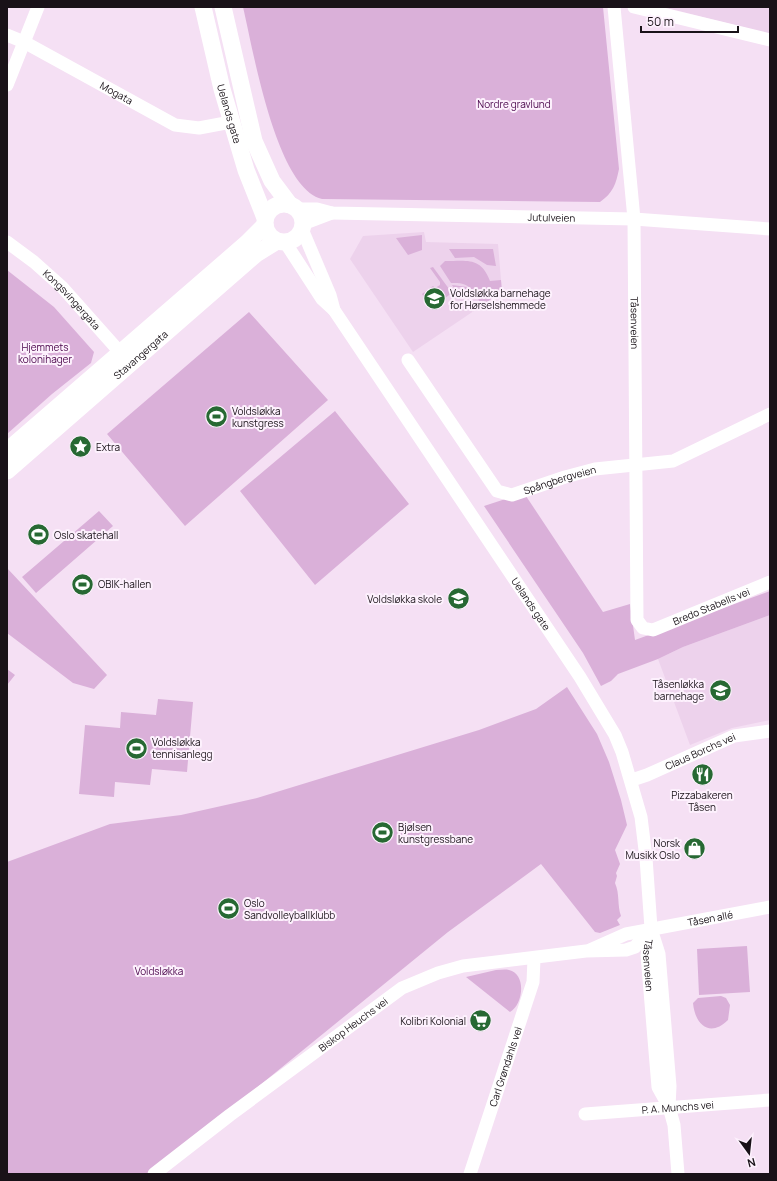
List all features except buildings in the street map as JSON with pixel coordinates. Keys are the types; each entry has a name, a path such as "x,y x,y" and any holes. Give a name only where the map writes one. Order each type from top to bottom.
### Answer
{"main road":[{"name":"Uelands gate","path":"203,7 214,59 231,122 252,189 269,235 281,242"},
{"name":"Uelands gate","path":"223,7 254,141 272,181 302,218 302,227"},
{"path":"265,222 269,211 275,206 282,204 293,207"},
{"name":"Stavangergata","path":"7,471 247,243 265,222"},
{"path":"281,242 292,240 298,236 302,227"},
{"name":"Stavangergata","path":"7,451 256,254 281,242"}],"street":[{"path":"7,85 38,7"},
{"name":"Tåsenveien","path":"614,7 634,218 637,613 640,625 647,630 653,630"},
{"path":"634,7 770,40"},
{"name":"Mogata","path":"7,35 24,42 175,125 199,128 231,122"},
{"name":"Jutulveien","path":"293,207 317,209 332,214 634,218 770,229"},
{"name":"Jutulveien","path":"302,227 332,214"},
{"name":"Uelands gate","path":"302,227 330,295 334,310"},
{"name":"Kongsvingergata","path":"7,242 34,262 62,287 125,358"},
{"name":"Uelands gate","path":"281,242 322,299 334,310 580,677 615,735 632,780 644,836 651,928"},
{"name":"Spångbergveien","path":"408,360 497,491 512,495 594,469 636,466 673,461 770,414"},
{"name":"Bredo Stabells vei","path":"653,630 770,582"},
{"name":"Claus Borchs vei","path":"632,780 647,775 734,736 770,731"},
{"name":"Tåsen allé","path":"651,928 770,907"},
{"name":"Tåsenveien","path":"651,928 659,954 670,1086 669,1107 676,1141 678,1174"},
{"name":"Biskop Heuchs vei","path":"154,1174 230,1115 402,988 438,973 463,966 534,959 586,951 618,951 635,947 651,928"},
{"name":"Carl Grøndahls vei","path":"470,1174 533,982 534,959"},
{"name":"P. A. Munchs vei","path":"585,1114 669,1107 686,1108 770,1100"}],"shaded area":[{"path":"663,7 770,7 770,34"},
{"name":"Voldsløkka barnehage for Hørselshemmede","path":"424,232 426,242 498,244 502,292 413,352 350,259 363,236"},
{"name":"Tåsenløkka barnehage","path":"770,615 770,720 732,728 690,745 658,659 683,647"}],"green space":[{"name":"Nordre gravlund","path":"243,7 603,7 619,169 613,188 611,192 600,202 322,199 306,189 292,170 279,144 260,83"},
{"path":"422,235 422,250 408,255 396,238"},
{"path":"449,249 493,249 496,266 487,265 474,257 455,258"},
{"path":"445,261 467,261 478,264 486,273 490,281 501,280 502,292 482,305 470,288 463,284 451,283 440,266"},
{"path":"433,267 452,293 431,308 422,294 433,286 435,288 440,285 440,282 430,268"},
{"name":"Hjemmets kolonihager","path":"7,270 54,307 94,352 91,363 52,394 7,434"},
{"path":"452,285 467,287 473,296 469,299 461,287 454,288"},
{"name":"Voldsløkka kunstgress","path":"249,312 328,400 185,526 107,434"},
{"path":"335,411 409,504 315,585 240,491"},
{"path":"524,493 603,612 630,604 635,640 770,591 770,615 683,647 658,659 618,674 611,681 601,686 583,653 484,506"},
{"path":"99,511 113,526 36,593 22,577"},
{"path":"7,568 107,675 94,689 73,683 7,633"},
{"path":"7,669 15,675 7,685"},
{"name":"Voldsløkka","path":"567,687 597,734 609,762 627,825 615,850 620,864 616,873 617,876 615,883 621,916 617,920 620,925 600,933 595,932 541,864 448,932 151,1174 7,1174 7,862 110,824 181,815 257,798 479,730 536,709"},
{"name":"Voldsløkka tennisanlegg","path":"158,699 193,702 187,772 152,769 150,785 115,782 114,797 79,794 85,725 120,728 121,712 156,715"},
{"path":"747,946 750,992 699,995 697,949"},
{"path":"496,970 509,970 515,973 519,977 521,983 518,1003 510,1012 466,977"},
{"path":"721,996 726,998 730,1005 728,1020 715,1028 704,1026 700,1023 694,1011 693,1003 698,998"}],"place":[{"name":"Voldsløkka barnehage for Hørselshemmede","path":"434,299"},
{"name":"Voldsløkka kunstgress","path":"217,417"},
{"name":"Extra","path":"81,447"},
{"name":"Oslo skatehall","path":"38,535"},
{"name":"OBIK-hallen","path":"83,584"},
{"name":"Voldsløkka skole","path":"458,599"},
{"name":"Tåsenløkka barnehage","path":"720,690"},
{"name":"Voldsløkka tennisanlegg","path":"136,748"},
{"name":"Pizzabakeren Tåsen","path":"702,775"},
{"name":"Bjølsen kunstgressbane","path":"382,833"},
{"name":"Norsk Musikk Oslo","path":"695,849"},
{"name":"Oslo Sandvolleyballklubb","path":"229,909"},
{"name":"Kolibri Kolonial","path":"481,1021"}]}
